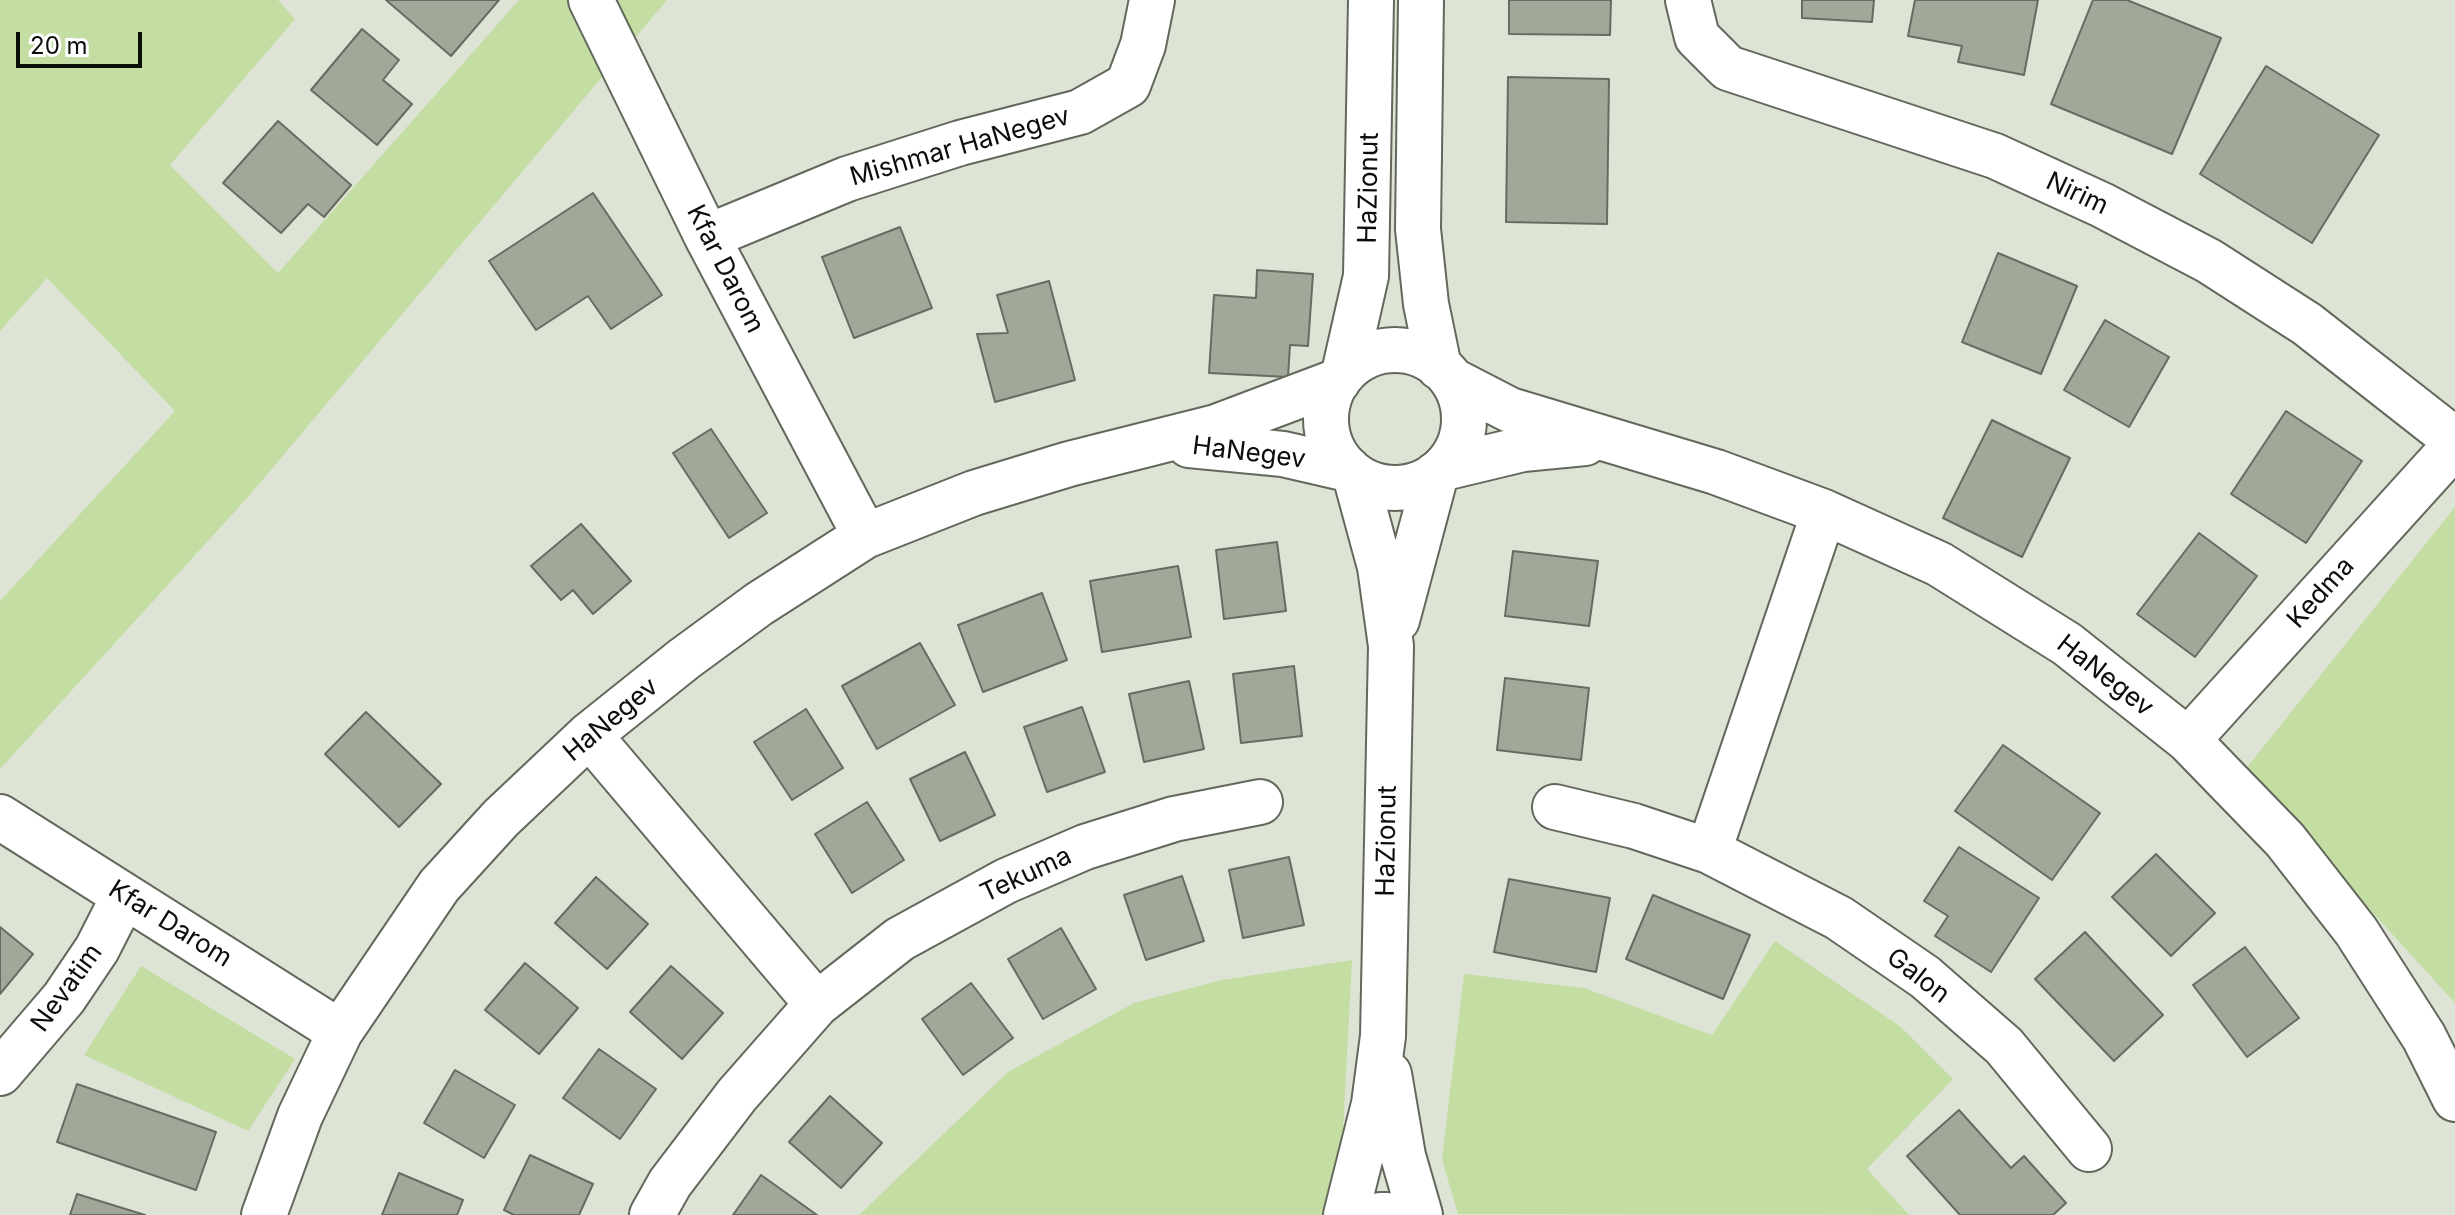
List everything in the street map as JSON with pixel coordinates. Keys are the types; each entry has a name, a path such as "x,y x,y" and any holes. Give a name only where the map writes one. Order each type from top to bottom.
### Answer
{"street":[{"name":"Kfar Darom","path":"591,0 707,237 865,536"},
{"name":"Mishmar HaNegev","path":"707,237 847,179 960,143 1080,112 1128,85 1143,45 1152,0"},
{"name":"HaZionut","path":"1341,377 1366,276 1371,0"},
{"name":"HaZionut","path":"1421,0 1418,229 1426,304 1446,374"},
{"name":"Nirim","path":"1688,0 1697,37 1728,68 1995,156 2102,205 2209,261 2307,324 2455,442"},
{"path":"1385,351 1414,353 1446,374 1463,407 1464,426 1460,444 1440,471 1419,484 1401,488 1381,487 1351,472 1336,454 1327,427 1330,398 1341,377 1358,361 1385,351"},
{"name":"HaNegev","path":"1446,374 1510,410 1607,442 1716,472 1824,512 1939,564 2067,644 2188,740 2285,840 2356,931 2424,1037 2455,1099"},
{"name":"HaNegev","path":"264,1215 300,1116 340,1032 439,886 501,818 589,735 759,604 865,536 974,493 1069,464 1150,446 1250,416 1341,377"},
{"name":"HaNegev","path":"1440,471 1523,449 1607,442"},
{"name":"Kedma","path":"2188,740 2455,442"},
{"name":"HaNegev","path":"1150,446 1227,447 1283,454 1351,472"},
{"name":"HaZionut","path":"1391,646 1410,565 1440,471"},
{"name":"HaZionut","path":"1346,1215 1374,1104 1383,1036 1391,646 1380,567 1351,472"},
{"path":"1709,851 1824,512"},
{"path":"589,735 817,1004"},
{"name":"Tekuma","path":"652,1215 670,1183 737,1095 817,1004 900,939 1006,881 1085,847 1174,819 1260,802"},
{"name":"Galon","path":"1555,807 1634,826 1709,851 1839,918 1925,977 2004,1046 2089,1149"},
{"name":"Kfar Darom","path":"0,817 340,1032"},
{"name":"Nevatim","path":"0,1073 64,998 97,949 124,896"},
{"name":"HaZionut","path":"1383,1036 1403,1156 1420,1215"},
{"path":"1380,1215 1387,1215"}],"green space":[{"path":"0,0 278,0 295,19 170,165 278,273 519,0 667,0 248,497 0,769 0,601 175,411 47,278 0,331"},
{"path":"2455,507 2455,1003 2244,771"},
{"path":"1775,941 1901,1027 1953,1079 1867,1169 1909,1215 1458,1214 1442,1159 1464,974 1584,988 1712,1035"},
{"path":"1352,960 1339,1206 1326,1215 859,1215 1008,1072 1134,1003 1222,980"},
{"path":"141,966 295,1059 248,1131 84,1055"}],"building":[{"path":"386,0 499,0 451,56"},
{"path":"1509,0 1611,0 1610,35 1509,34"},
{"path":"1802,0 1874,0 1872,22 1802,18"},
{"path":"1915,0 2038,0 2024,75 1958,62 1962,46 1908,36"},
{"path":"2093,0 2127,0 2221,38 2172,154 2051,104"},
{"path":"362,29 399,60 383,80 412,104 377,145 311,90"},
{"path":"2266,66 2379,135 2312,243 2200,174"},
{"path":"1508,77 1609,79 1607,224 1506,222"},
{"path":"278,121 351,185 324,217 308,204 281,233 223,183"},
{"path":"593,193 662,295 611,329 588,296 536,330 489,261"},
{"path":"900,227 932,308 854,338 822,257"},
{"path":"1998,253 2077,286 2041,374 1962,342"},
{"path":"1257,270 1313,274 1308,346 1290,345 1288,377 1209,373 1214,295 1256,298"},
{"path":"1049,281 1075,380 995,402 977,334 1008,333 997,295"},
{"path":"2105,320 2169,357 2129,427 2064,390"},
{"path":"2286,411 2362,461 2306,543 2231,494"},
{"path":"1992,420 2070,458 2022,557 1943,518"},
{"path":"711,429 767,513 729,538 673,453"},
{"path":"581,524 631,581 593,614 573,590 561,600 531,566"},
{"path":"2199,533 2257,576 2195,657 2137,614"},
{"path":"1277,542 1286,611 1224,619 1216,550"},
{"path":"1513,551 1598,561 1589,626 1505,616"},
{"path":"1178,566 1191,637 1102,652 1090,581"},
{"path":"1042,593 1067,660 983,692 958,625"},
{"path":"920,643 955,705 877,749 842,686"},
{"path":"1294,666 1302,736 1241,743 1233,674"},
{"path":"1505,678 1589,688 1581,760 1497,750"},
{"path":"1189,681 1204,749 1144,762 1129,694"},
{"path":"1082,707 1105,772 1047,792 1024,727"},
{"path":"806,709 843,768 792,800 754,742"},
{"path":"366,712 441,784 399,827 325,754"},
{"path":"2003,745 2100,813 2052,880 1955,811"},
{"path":"965,752 995,815 940,841 910,779"},
{"path":"867,802 904,860 852,893 815,834"},
{"path":"1959,847 2039,898 1991,972 1935,936 1948,916 1924,901"},
{"path":"2156,854 2215,913 2171,956 2112,897"},
{"path":"1289,857 1304,925 1243,938 1229,870"},
{"path":"1182,876 1204,941 1146,960 1124,895"},
{"path":"596,877 648,924 607,969 555,923"},
{"path":"1509,879 1610,898 1596,972 1494,952"},
{"path":"1653,895 1750,935 1723,999 1626,959"},
{"path":"0,927 33,954 0,994"},
{"path":"1061,928 1096,989 1043,1019 1008,959"},
{"path":"2085,932 2163,1015 2114,1061 2035,979"},
{"path":"2245,947 2299,1018 2247,1057 2193,985"},
{"path":"525,963 578,1008 539,1054 485,1010"},
{"path":"671,966 723,1013 682,1059 630,1012"},
{"path":"971,983 1013,1038 963,1075 922,1019"},
{"path":"599,1049 656,1089 620,1139 563,1098"},
{"path":"455,1070 515,1105 484,1158 424,1123"},
{"path":"77,1084 216,1132 196,1190 57,1142"},
{"path":"830,1096 882,1143 841,1188 789,1142"},
{"path":"1959,1110 2011,1168 2024,1156 2066,1203 2053,1215 1960,1215 1907,1156"},
{"path":"530,1155 593,1184 579,1215 514,1215 504,1210"},
{"path":"399,1173 463,1200 457,1215 382,1215"},
{"path":"761,1175 817,1215 733,1215"},
{"path":"77,1194 145,1215 70,1215"}]}
